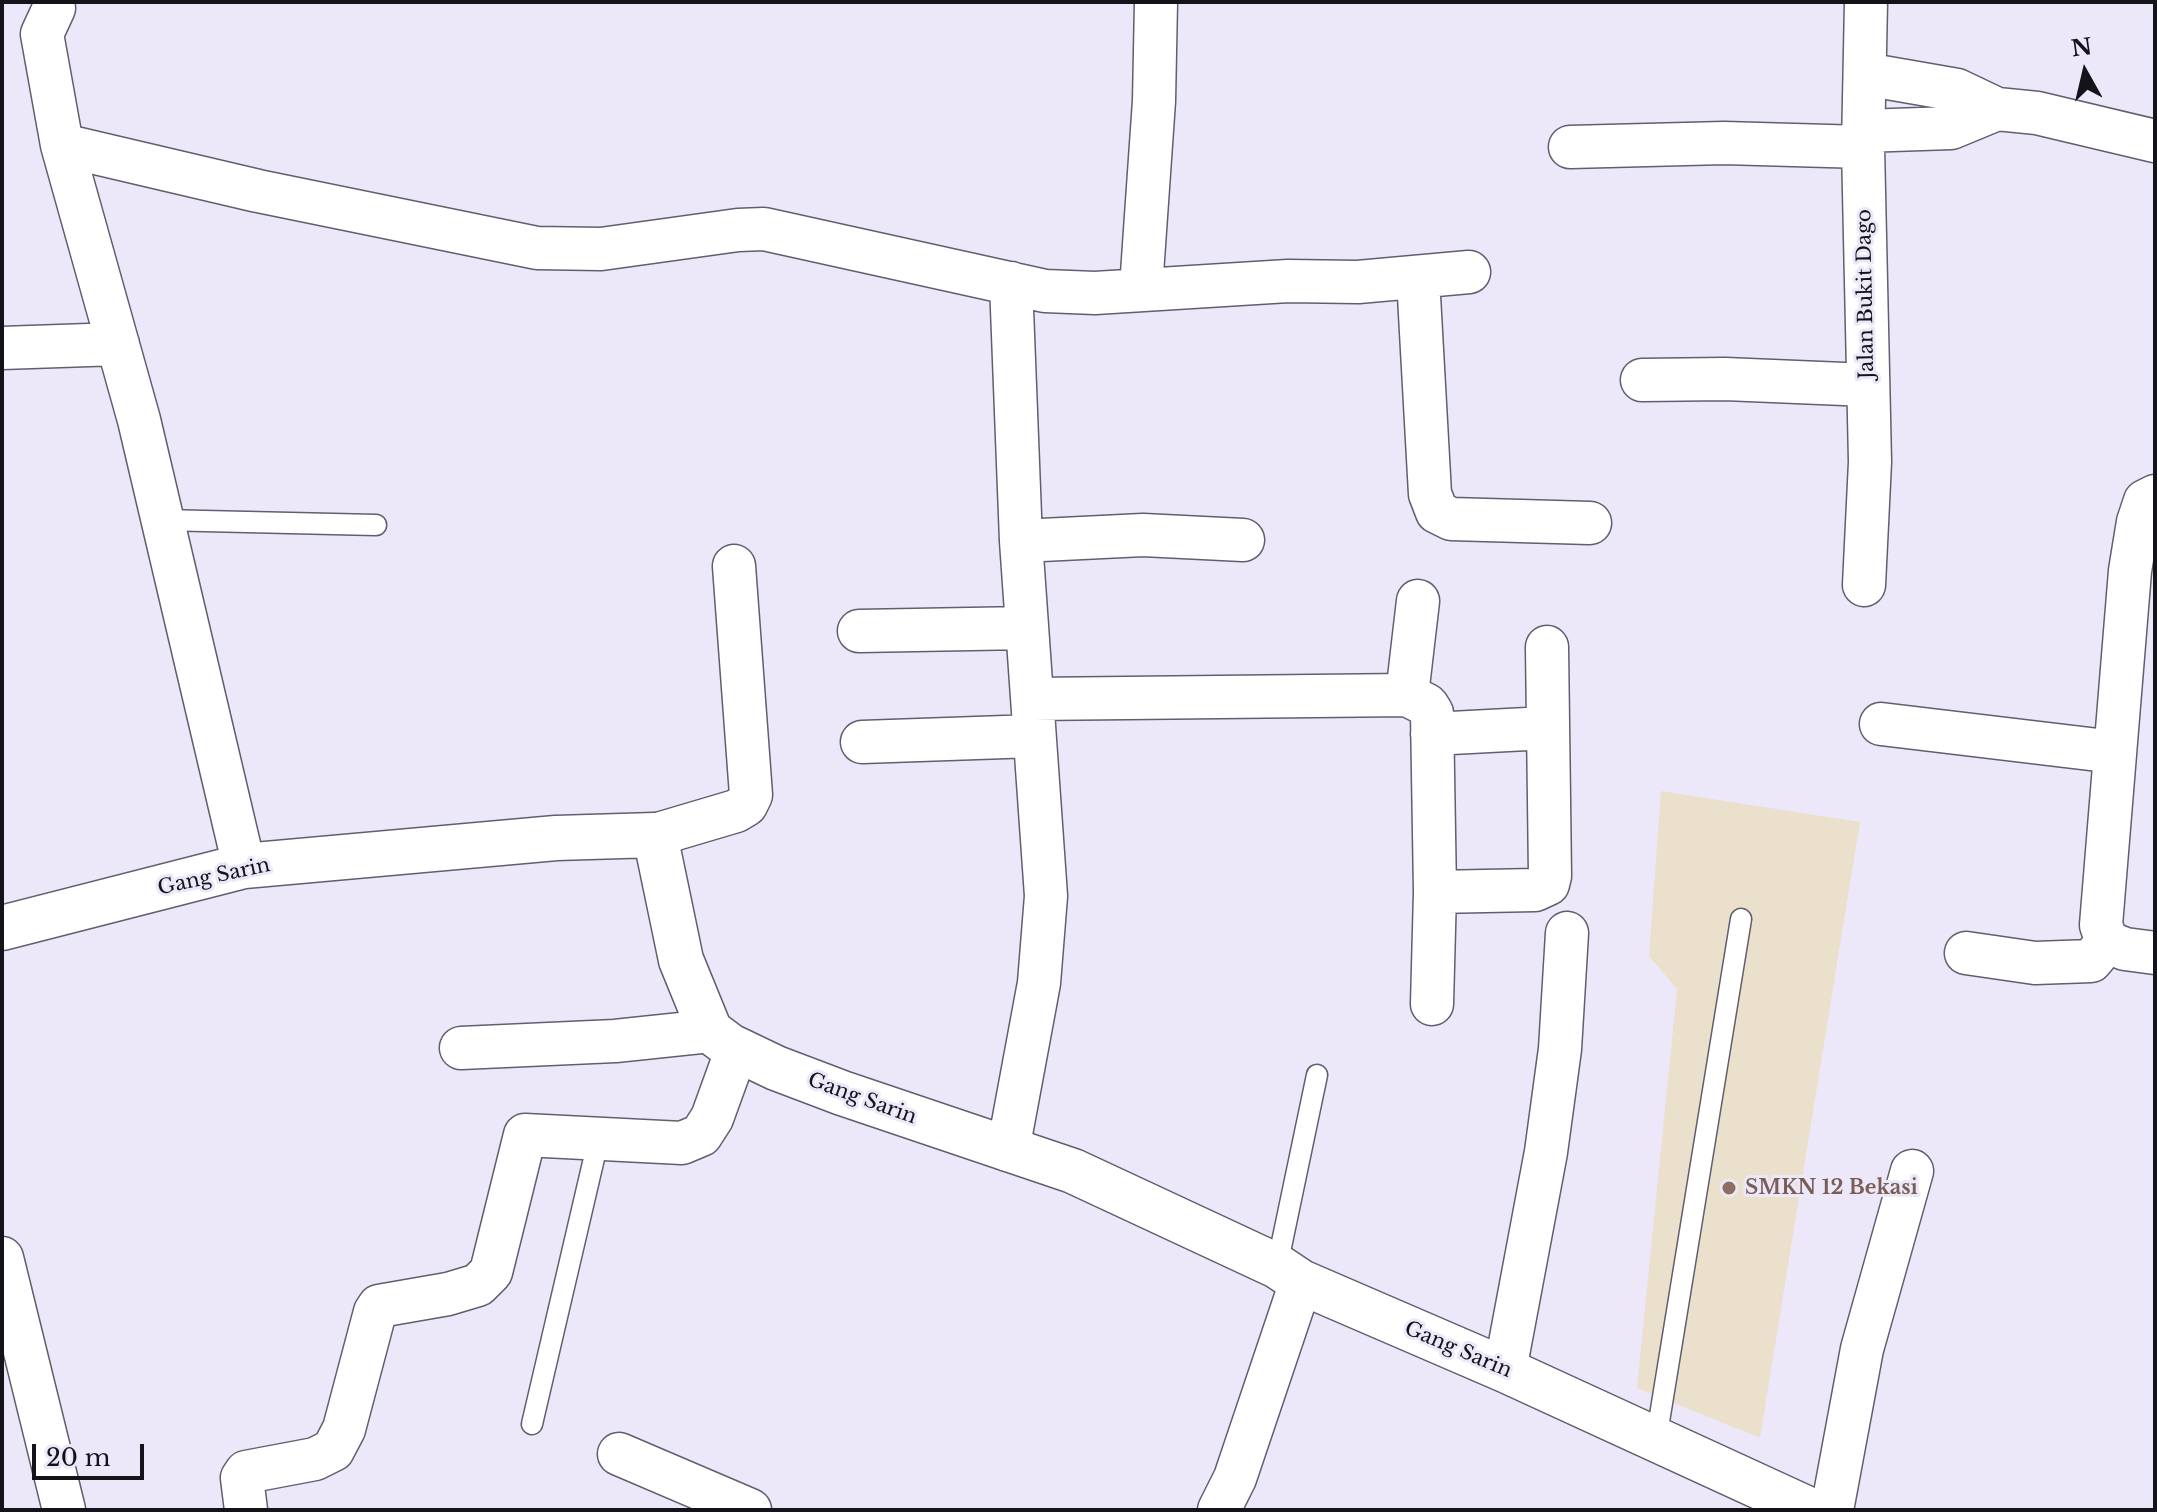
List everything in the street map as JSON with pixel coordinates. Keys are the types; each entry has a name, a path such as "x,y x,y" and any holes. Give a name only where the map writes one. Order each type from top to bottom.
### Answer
{"street":[{"path":"1141,288 1154,101 1156,2"},
{"name":"Jalan Bukit Dago","path":"1864,585 1870,462 1863,139 1866,2"},
{"path":"44,12 62,145 139,420 244,866"},
{"path":"1865,74 1957,90 1997,109 2037,113 2155,141"},
{"path":"1570,147 1863,139 1951,128 1997,109"},
{"path":"62,145 258,191 537,248 601,249 764,229 1045,291 1095,293 1141,288 1418,278 1469,272"},
{"path":"1418,278 1430,494 1437,512 1451,519 1590,523"},
{"path":"1008,1150 1039,983 1046,896 1021,541 1011,283"},
{"path":"2,348 118,344"},
{"path":"1642,380 1725,379 1868,385"},
{"path":"2155,496 2145,501 2130,571 2101,925 2107,942 2125,949 2155,953"},
{"path":"1021,541 1143,535 1243,540"},
{"path":"246,1510 242,1478 246,1472 315,1459 333,1450 344,1429 379,1306 448,1294 478,1285 491,1272 525,1135 682,1143 701,1135 712,1118 724,1040 681,960 655,835 736,811 746,805 751,795 734,566"},
{"path":"1407,695 1418,601"},
{"path":"859,631 1026,628"},
{"path":"1435,892 1535,890 1548,884 1547,647"},
{"path":"862,742 1033,718 1256,695 1407,695 1427,705 1432,713 1435,892 1432,1004"},
{"path":"1881,724 2115,752"},
{"path":"1432,734 1546,728"},
{"name":"Gang Sarin","path":"2,928 244,866 556,838 655,835"},
{"path":"1505,1370 1546,1152 1560,1049 1567,933"},
{"path":"1966,953 2035,963 2091,961 2107,942"},
{"path":"461,1048 724,1040"},
{"name":"Gang Sarin","path":"724,1040 776,1068 842,1093 1073,1171 1289,1274 1810,1510"},
{"path":"1832,1510 1862,1349 1912,1171"},
{"path":"2,1258 64,1510"},
{"path":"1219,1510 1235,1478 1289,1274"},
{"path":"619,1454 750,1510"}],"lane":[{"path":"161,520 376,525"},
{"path":"1656,1440 1741,919"},
{"path":"1289,1274 1317,1075"},
{"path":"532,1424 599,1137"}],"shaded area":[{"name":"SMKN 12 Bekasi","path":"1661,791 1860,822 1760,1438 1637,1388 1677,989 1649,956"}],"place":[{"name":"SMKN 12 Bekasi","path":"1729,1188"}]}
